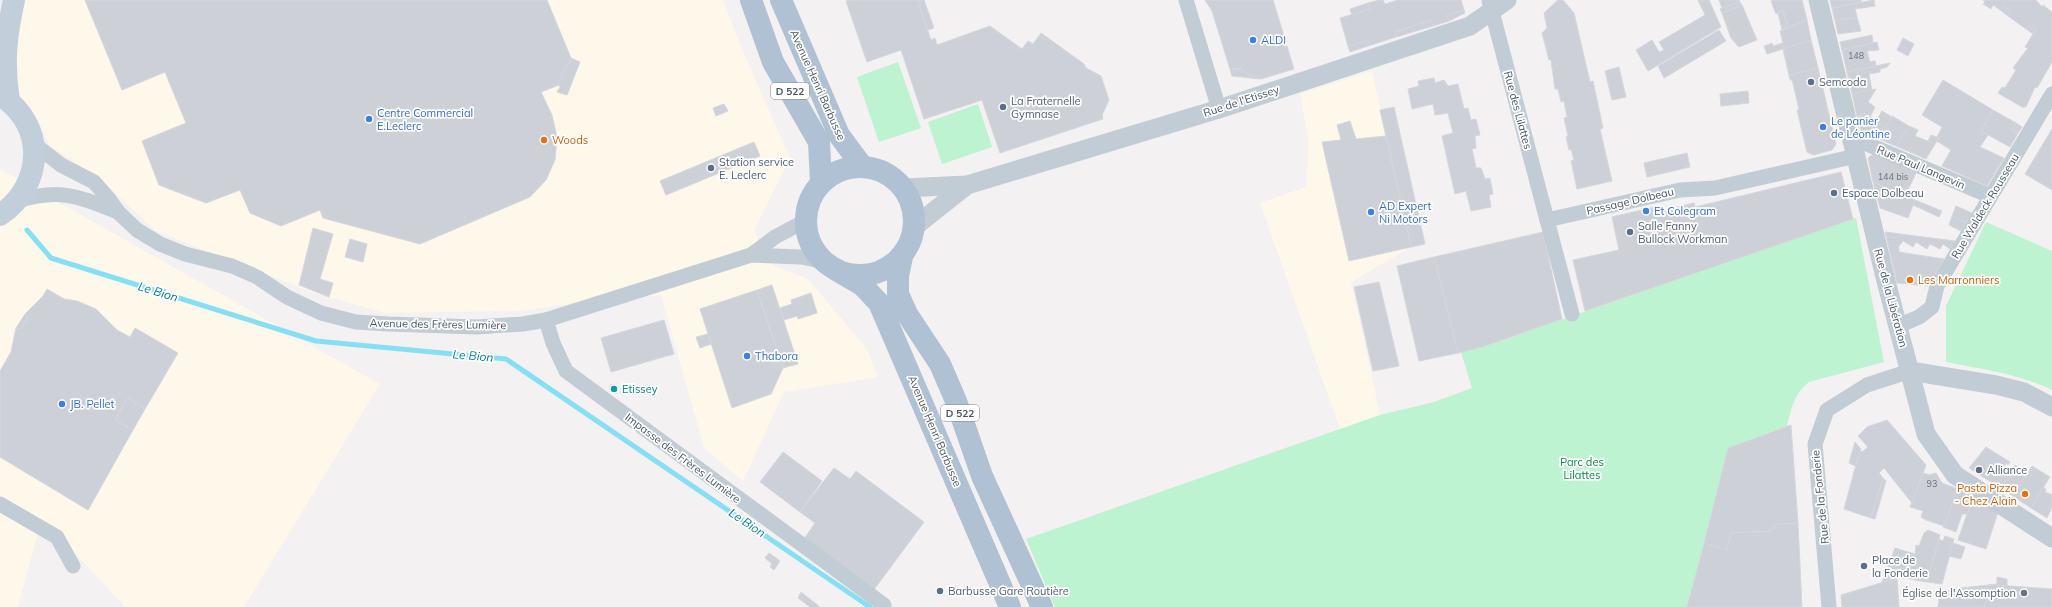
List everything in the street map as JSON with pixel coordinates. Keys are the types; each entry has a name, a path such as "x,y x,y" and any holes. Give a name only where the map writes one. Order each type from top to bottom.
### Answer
{"main road":[{"path":"0,215 17,201 28,184 34,164 34,144 26,123 21,113 5,98 4,38 14,0"},
{"name":"Avenue Henri Barbusse","path":"752,0 773,62 819,142 821,183"},
{"name":"Avenue Henri Barbusse","path":"780,0 839,135 862,166"},
{"path":"862,166 889,174 904,188 912,201 915,220 912,241 902,257 883,271 861,276 832,267 820,259 810,242 806,221 808,203 821,183 839,171 862,166"},
{"name":"D 522","path":"902,257 898,276 898,294 907,314 940,364 956,400 982,476 1042,607"},
{"name":"Avenue Henri Barbusse","path":"832,267 862,284 879,303 1010,607"}],"street":[{"path":"1186,0 1219,109"},
{"name":"Rue de l'Etissey","path":"904,188 967,185 1219,109 1470,26 1490,5 1507,0"},
{"name":"Rue de la Libération","path":"1818,0 1926,434 1955,475 2052,538"},
{"name":"Rue des Lilattes","path":"1490,5 1547,220"},
{"name":"Rue Waldeck Rousseau","path":"1898,326 1919,317 1932,307 1937,286 2052,94"},
{"name":"Rue Paul Langevin","path":"1853,138 1990,196"},
{"name":"Avenue des Frères Lumière","path":"34,144 61,165 94,182 118,212 137,230 160,244 185,254 232,266 257,277 293,300 321,312 356,322 477,326 523,324 546,320 751,255 775,237 806,221"},
{"name":"Passage Dolbeau","path":"1547,220 1680,190 1715,188 1856,156"},
{"name":"Rue de l'Etissey","path":"914,227 967,185"},
{"name":"Avenue des Frères Lumière","path":"17,201 38,195 63,194 90,201 118,212"},
{"path":"1547,220 1572,314"},
{"name":"Avenue des Frères Lumière","path":"751,255 801,257 832,267"},
{"name":"Impasse des Frères Lumière","path":"546,320 553,343 566,371 884,605"},
{"path":"1910,371 1996,385 2024,392 2052,407"},
{"name":"Rue de la Fonderie","path":"1829,607 1815,444 1827,410 1867,385 1910,371"},
{"path":"0,504 57,537 73,566"}],"shaded area":[{"path":"23,0 723,0 742,49 790,158 754,231 774,266 808,279 867,349 878,377 784,392 743,481 704,448 661,295 575,303 517,311 385,313 314,293 156,231 101,180 50,146 37,121 18,94 12,79"},
{"path":"1372,71 1411,247 1351,282 1380,415 1340,429 1260,203 1306,187 1309,143 1300,94"},
{"path":"0,169 380,384 244,607 125,607 74,552 38,532 18,607 0,607"}],"green space":[{"path":"898,62 921,128 879,142 857,77"},
{"path":"978,104 992,147 942,164 928,122"},
{"name":"Parc des Lilattes","path":"1856,218 1884,362 1809,382 1800,391 1797,397 1787,426 1728,448 1687,607 1055,607 1026,539 1380,415 1434,402 1472,388 1461,352 1502,340"},
{"path":"1986,222 2052,251 2052,390 2040,384 2014,376 1946,362 1946,306"}],"building":[{"name":"Centre Commercial E.Leclerc","path":"85,0 547,0 571,58 570,63 566,65 559,85 541,92 552,115 557,137 555,160 546,180 530,197 420,244 323,218 320,210 281,226 250,213 240,190 206,203 159,185 142,141 186,123 165,72 122,90"},
{"path":"924,0 934,28 928,30 918,2"},
{"path":"925,0 918,2 931,40 935,38 937,45 990,26 1022,49 1028,41 1033,44 1041,33 1084,64 1086,68 1101,76 1109,100 1102,115 1103,119 1000,153 982,100 924,119 901,50 867,62 846,1"},
{"name":"ALDI","path":"1205,0 1273,0 1294,69 1261,79 1260,75 1254,77 1240,69 1230,69 1212,11"},
{"path":"1383,0 1385,4 1398,0 1461,0 1464,10 1447,15 1449,21 1433,26 1431,20 1395,32 1396,37 1368,46 1366,41 1348,46 1340,18 1370,9 1368,3"},
{"path":"1558,0 1563,0 1574,13 1590,82 1593,81 1603,128 1600,129 1612,181 1577,189 1571,161 1574,160 1571,149 1569,150 1566,137 1568,136 1564,118 1567,117 1564,101 1561,102 1558,89 1555,89 1551,60 1549,60 1542,33 1547,28 1544,13"},
{"path":"1698,0 1709,0 1721,27 1648,71 1636,50 1652,40 1659,52 1664,50 1659,42 1705,15"},
{"path":"1719,0 1739,0 1740,2 1722,8"},
{"path":"1802,0 1807,20 1784,29 1784,26 1787,25 1783,10 1776,14 1771,1"},
{"path":"1830,0 1861,0 1861,2 1832,8"},
{"path":"1874,0 1875,6 1855,9 1857,17 1835,21 1832,8"},
{"path":"1983,0 2036,0 2042,7 2043,5 2052,12 2052,62 2037,88 2035,87 2026,107 2022,107 1998,93 2002,87 2005,88 2016,70 2013,68 2028,48 2025,47 2036,29 2029,25 2026,29 2008,16 2010,12 2003,6 2000,10 1993,5 1991,9 1983,4 1985,2"},
{"path":"1740,2 1742,5 1722,13 1720,9"},
{"path":"1368,3 1370,9 1352,15 1350,9"},
{"path":"1742,5 1757,40 1739,47 1731,38 1722,13"},
{"path":"2003,6 2010,12 2008,16 2000,10"},
{"path":"1464,10 1465,13 1449,21 1447,15"},
{"path":"1783,10 1787,25 1782,30 1778,13"},
{"path":"1857,17 1861,31 1838,34 1835,21"},
{"path":"1431,20 1433,26 1396,37 1395,32"},
{"path":"1807,20 1811,40 1767,54 1764,46 1772,43 1773,46 1783,43 1780,31"},
{"path":"2029,25 2036,29 2033,34 2026,29"},
{"path":"1719,30 1726,41 1664,78 1658,66"},
{"path":"1872,35 1873,43 1842,50 1840,42"},
{"path":"1903,38 1914,44 1908,56 1897,50"},
{"path":"1811,40 1818,68 1789,75 1783,49"},
{"path":"1366,41 1368,46 1350,52 1348,46"},
{"path":"1877,42 1879,50 1867,51 1870,62 1875,61 1876,66 1847,72 1842,50"},
{"path":"571,58 580,62 567,95 557,92 560,87 558,83 566,65 570,63"},
{"path":"1890,63 1887,67 1880,69 1880,72 1869,74 1872,90 1852,94 1847,72"},
{"path":"1619,67 1626,97 1612,100 1605,71"},
{"path":"1818,68 1836,144 1832,150 1813,155 1807,152 1797,110 1799,110 1796,96 1792,80 1790,80 1789,75"},
{"path":"1230,69 1240,69 1254,77 1260,75 1261,79 1232,76"},
{"path":"1434,78 1435,83 1444,80 1448,86 1458,84 1464,109 1468,108 1471,120 1476,119 1480,135 1475,136 1476,148 1472,149 1476,168 1481,168 1485,179 1490,178 1493,194 1489,195 1491,207 1471,211 1466,191 1455,194 1442,136 1453,133 1448,113 1435,115 1433,104 1412,109 1408,89 1419,86 1418,81"},
{"path":"1943,80 1993,110 1981,131 1988,135 1980,147 2004,158 1987,186 1942,166 1951,150 1937,141 1939,138 1937,137 1942,127 1922,115"},
{"path":"1876,89 1868,102 1875,107 1870,117 1864,113 1857,116 1852,94"},
{"path":"1748,91 1749,103 1721,106 1720,94"},
{"path":"724,104 728,111 716,116 713,108"},
{"path":"1394,107 1425,244 1411,247 1380,110"},
{"path":"1993,110 2016,123 2012,130 2018,133 2010,147 1981,131"},
{"path":"1882,111 1892,117 1886,127 1876,121"},
{"path":"1864,113 1886,127 1879,139 1861,131 1857,116"},
{"path":"1892,116 1909,126 1896,146 1879,139"},
{"name":"AD Expert Ni Motors","path":"1350,121 1356,139 1386,136 1411,247 1349,261 1322,142 1341,140 1337,125"},
{"path":"2016,123 2022,127 2018,133 2012,130"},
{"path":"1909,126 1918,130 1915,136 1935,144 1926,159 1896,146"},
{"path":"2052,129 2052,190 2025,174"},
{"path":"1931,135 1939,138 1935,144 1928,141"},
{"path":"754,142 760,156 666,195 660,181"},
{"path":"1687,153 1690,167 1647,177 1644,163"},
{"path":"1873,154 1916,173 1907,192 1913,195 1912,198 1873,182 1868,158"},
{"path":"1841,172 1853,219 1585,311 1573,260 1619,250 1612,217 1659,206 1660,211 1694,203 1695,207"},
{"path":"1873,182 1915,200 1908,218 1880,208"},
{"path":"1915,200 1942,211 1939,217 1913,205"},
{"path":"1956,206 1972,213 1966,222 1952,216"},
{"path":"1952,216 1966,222 1961,231 1949,225"},
{"path":"313,228 333,234 320,279 333,283 329,297 299,285"},
{"path":"1543,232 1562,319 1482,347 1458,353 1434,257"},
{"path":"1885,232 1955,241 1950,249 1943,244 1940,249 1930,244 1927,249 1916,242 1913,247 1903,241 1899,246 1899,252 1944,259 1928,286 1897,283"},
{"path":"350,239 367,244 363,262 345,257"},
{"path":"1434,257 1458,353 1419,361 1397,266"},
{"path":"1379,282 1399,366 1373,371 1354,287"},
{"path":"772,285 798,364 783,368 757,290"},
{"name":"JB. Pellet","path":"47,289 64,299 77,301 96,309 117,330 130,337 135,328 178,353 145,409 128,398 115,420 133,430 88,510 0,457 0,371 11,352 16,328 21,329 28,317 25,314 43,296"},
{"name":"Thabora","path":"757,290 783,368 771,394 732,408 700,309"},
{"path":"811,293 817,313 798,319 797,316 784,320 780,308 792,304 791,300"},
{"path":"25,314 28,317 21,329 16,328"},
{"path":"664,320 674,354 611,372 601,338"},
{"path":"708,334 711,344 700,348 696,337"},
{"name":"Etissey","path":"611,384 619,388 616,394 609,389"},
{"path":"128,398 145,409 133,430 115,420"},
{"path":"1887,420 1926,465 1912,503 1884,468 1879,473 1883,478 1871,518 1844,509 1860,450 1862,452 1868,447 1858,436 1867,427"},
{"path":"1791,425 1798,523 1777,524 1771,531 1731,533 1727,550 1704,543 1728,448"},
{"path":"1855,442 1861,449 1855,466 1849,463"},
{"path":"1986,447 2010,462 2008,465 2006,463 2003,469 2009,473 2015,465 2027,473 2013,496 1969,468"},
{"path":"783,452 822,481 800,512 760,482"},
{"path":"2032,466 2050,477 2031,508 2013,496"},
{"path":"834,468 850,479 856,471 924,522 873,591 804,539 815,523 800,512"},
{"path":"1923,473 1929,475 1936,473 1942,483 1958,489 1944,526 1926,520 1921,517 1923,511 1910,507"},
{"path":"1883,478 1886,481 1875,519 1871,518"},
{"path":"2043,487 2046,489 2045,492 2052,495 2052,507 2047,518 2031,508"},
{"path":"1958,489 1975,499 1967,514 1962,514 1956,532 1943,527"},
{"path":"1975,499 1998,512 1986,549 1958,540 1967,514"},
{"path":"1798,523 1802,607 1687,607 1704,543 1727,550 1731,533 1771,531 1777,524"},
{"path":"1928,530 1940,535 1927,582 1898,577 1882,582 1895,548 1915,554 1916,545 1919,546 1924,533"},
{"path":"1945,536 1954,539 1942,584 1927,582 1939,539 1943,541"},
{"path":"1953,543 1965,547 1961,559 1949,556"},
{"path":"769,553 780,561 774,570 770,567 772,564 765,558"},
{"path":"1997,577 2007,579 2007,587 1997,585 1997,597 1987,600 1983,607 1938,607 1940,590 1960,591 1960,588 1997,584"},
{"path":"1897,578 1899,607 1842,607 1841,595"},
{"name":"Église de l'Assomption","path":"1997,585 2052,589 2052,607 1983,607 1987,600 1997,597"},
{"path":"801,592 820,607 810,607 798,598"}],"waterway":[{"name":"Le Bion","path":"27,230 51,258 316,341 506,359 870,607"}],"place":[{"name":"ALDI","path":"1253,40"},
{"name":"Semcoda","path":"1811,82"},
{"name":"La Fraternelle Gymnase","path":"1003,107"},
{"name":"Centre Commercial E.Leclerc","path":"369,119"},
{"name":"Le panier de Léontine","path":"1823,127"},
{"name":"Woods","path":"544,140"},
{"name":"Station service E. Leclerc","path":"711,168"},
{"name":"Espace Dolbeau","path":"1834,193"},
{"name":"Et Colegram","path":"1646,211"},
{"name":"AD Expert Ni Motors","path":"1371,212"},
{"name":"Salle Fanny Bullock Workman","path":"1630,232"},
{"name":"Les Marronniers","path":"1910,280"},
{"name":"Thabora","path":"747,356"},
{"name":"Etissey","path":"614,389"},
{"name":"JB. Pellet","path":"62,404"},
{"name":"Alliance","path":"1979,470"},
{"name":"Pasta Pizza - Chez Alain","path":"2025,494"},
{"name":"Place de la Fonderie","path":"1864,566"},
{"name":"Barbusse Gare Routière","path":"940,591"},
{"name":"Église de l'Assomption","path":"2024,593"}]}
